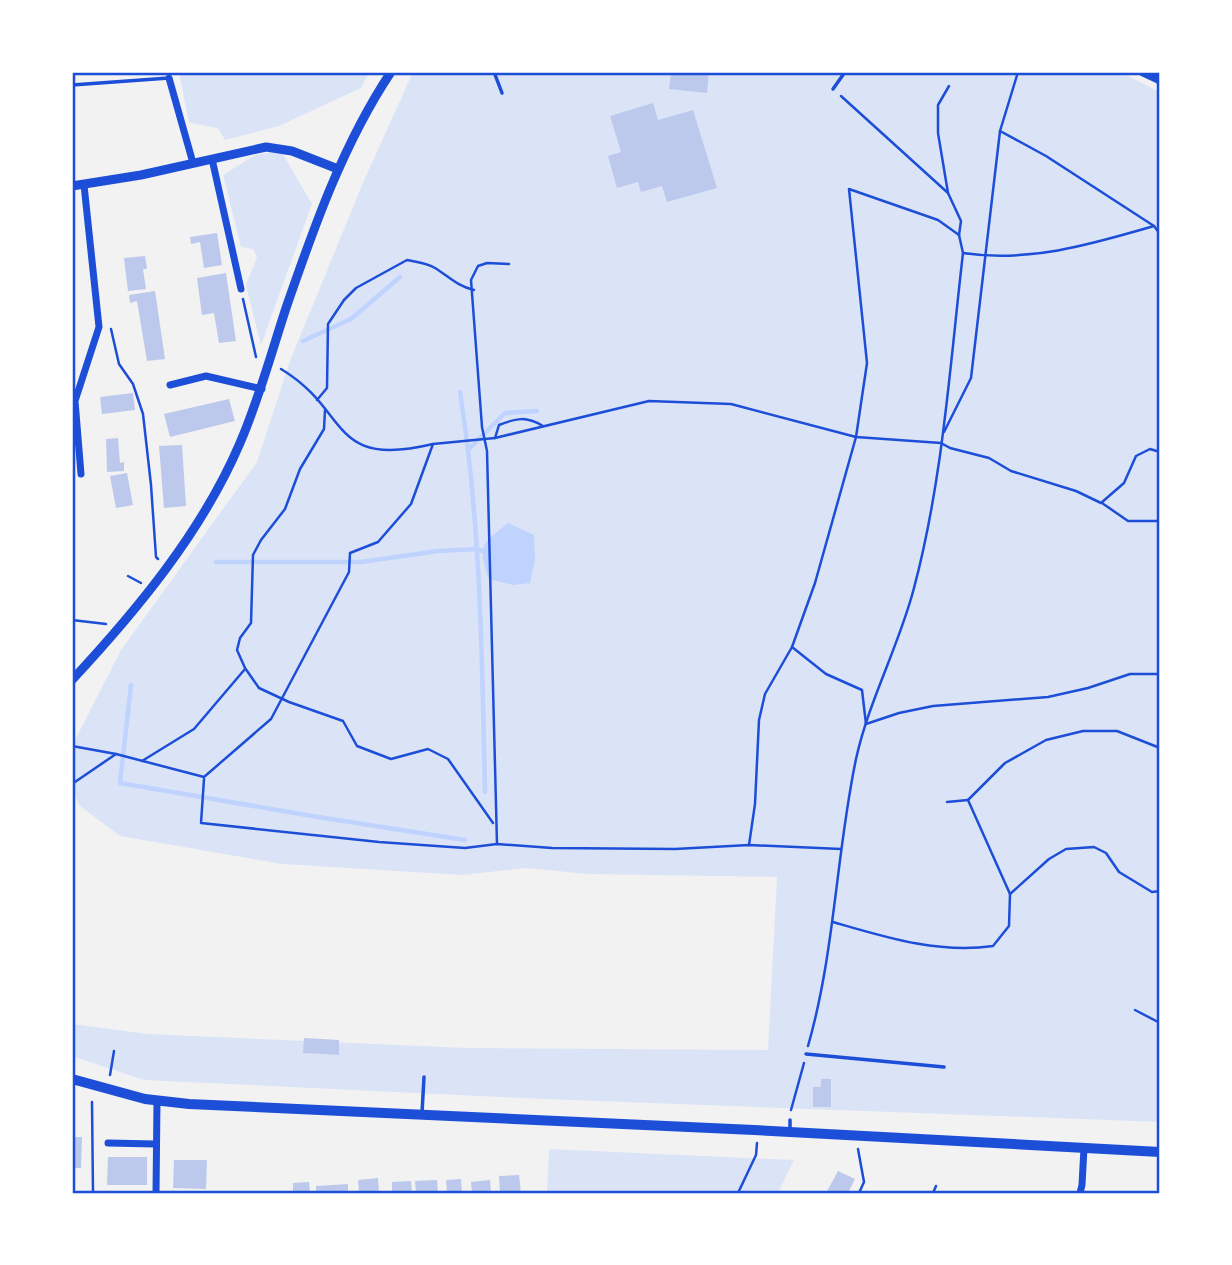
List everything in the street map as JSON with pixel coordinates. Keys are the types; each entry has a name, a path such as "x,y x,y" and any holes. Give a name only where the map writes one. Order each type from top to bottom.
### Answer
{"main road":[{"path":"72,1079 156,1101 422,1115 790,1126 1160,1152"}],"street":[{"path":"72,680 146,594 176,554 225,475 262,389 286,309 338,169 353,136 391,72"},
{"path":"1144,72 1160,80"},
{"path":"169,78 193,163"},
{"path":"72,186 266,147 292,151 338,169"},
{"path":"212,159 241,289"},
{"path":"81,474 75,401 99,327 84,185"},
{"path":"170,385 206,376 262,389"},
{"path":"156,1101 156,1193"},
{"path":"108,1143 155,1144"},
{"path":"1080,1193 1083,1185 1084,1148"}],"lane":[{"path":"494,72 502,93"},
{"path":"833,89 845,72"},
{"path":"72,85 169,78"},
{"path":"806,1054 944,1067"},
{"path":"422,1115 424,1077"}],"path":[{"path":"941,436 971,378 1000,131 1018,72"},
{"path":"790,1126 833,922 850,789 866,724 914,589 934,496 963,253 959,235 961,221 948,193 938,133 938,105 949,86"},
{"path":"833,89 948,193"},
{"path":"1000,131 1046,156 1154,226 1160,234"},
{"path":"749,845 755,804 759,720 765,694 792,648 815,583 856,438 867,363 849,189 937,220 959,235"},
{"path":"963,253 986,256 1063,251 1154,226"},
{"path":"317,400 327,388 328,324 344,300 356,288 408,260 433,267 463,287 474,289"},
{"path":"497,844 487,451 482,427 474,289 471,280 478,266 487,263 509,264"},
{"path":"241,289 256,357 261,360"},
{"path":"98,318 110,323 119,364 133,384 143,414 158,559"},
{"path":"282,370 317,400 352,441 376,451 405,450 433,443 495,438 649,401 731,404 856,438 941,443 989,458 1012,471 1076,491 1128,521 1160,521"},
{"path":"326,410 324,429 300,469 285,509 253,555 251,623 240,638 237,650 259,688 343,721 357,746 391,759 428,749 448,759 495,825"},
{"path":"495,438 499,425 514,419 531,419 545,427"},
{"path":"433,443 411,504 377,542 350,553 349,572 271,719 205,777 201,823 379,842 465,848 497,844 566,848 675,849 749,845 841,849"},
{"path":"1101,503 1124,483 1136,456 1150,449 1160,452"},
{"path":"128,576 141,583"},
{"path":"72,620 107,624"},
{"path":"792,648 825,674 862,690 866,724"},
{"path":"142,761 194,729 245,668"},
{"path":"866,724 933,706 1048,697 1088,688 1130,674 1160,674"},
{"path":"947,802 968,800 1005,763 1046,740 1083,731 1117,731 1160,748"},
{"path":"72,746 116,754 205,777"},
{"path":"72,784 116,754"},
{"path":"833,922 882,936 942,948 971,950 993,946 1009,926 1010,894 968,800"},
{"path":"1010,894 1049,859 1066,849 1094,847 1106,853 1119,872 1152,892 1160,891"},
{"path":"1135,1010 1160,1023"},
{"path":"109,1078 114,1051"},
{"path":"92,1102 93,1193"},
{"path":"738,1193 756,1155 756,1140"},
{"path":"858,1145 864,1182 859,1193"},
{"path":"933,1193 936,1186"}],"shaded area":[{"path":"179,72 369,72 361,88 279,126 225,140 218,128 189,123"},
{"path":"413,72 1120,72 1160,92 1160,1122 544,1099 144,1080 72,1056 72,1024 148,1034 467,1048 768,1050 777,877 587,874 527,868 463,875 282,864 120,836 80,806 72,789 72,746 121,650 257,462 290,361 362,185"},
{"path":"281,151 312,204 261,345 246,285 257,257 253,249 241,247 223,175 255,155"},
{"path":"549,1149 794,1160 778,1193 547,1193"}],"water":[{"path":"508,523 534,535 535,560 530,583 513,585 489,579 483,559 484,546"}],"building":[{"path":"671,72 709,72 707,93 669,89"},
{"path":"653,103 658,120 693,110 717,188 667,202 662,186 641,192 638,182 617,188 608,156 621,152 610,116"},
{"path":"217,233 222,265 204,268 200,242 191,244 190,237"},
{"path":"145,256 147,269 143,269 146,289 128,291 124,258"},
{"path":"226,273 236,341 219,343 214,313 202,315 197,278"},
{"path":"155,291 165,359 147,361 137,301 130,303 129,295"},
{"path":"133,393 135,410 102,414 100,397"},
{"path":"229,399 235,421 170,437 164,414"},
{"path":"118,438 120,463 124,462 124,471 107,472 106,439"},
{"path":"182,445 186,506 164,508 159,446"},
{"path":"127,473 133,505 116,508 110,476"},
{"path":"304,1038 339,1040 339,1055 303,1053"},
{"path":"821,1079 831,1079 831,1107 813,1107 813,1087 821,1087"},
{"path":"72,1137 82,1137 81,1168 72,1168"},
{"path":"108,1157 147,1157 147,1185 107,1185"},
{"path":"174,1160 207,1160 206,1189 173,1188"},
{"path":"838,1171 855,1179 848,1193 826,1193"},
{"path":"519,1175 521,1193 500,1193 499,1176"},
{"path":"378,1178 379,1193 359,1193 358,1180"},
{"path":"461,1179 462,1193 447,1193 446,1180"},
{"path":"437,1180 438,1193 416,1193 415,1181"},
{"path":"490,1180 491,1193 472,1193 471,1182"},
{"path":"411,1181 412,1193 392,1193 392,1182"},
{"path":"309,1182 310,1193 293,1193 293,1183"},
{"path":"348,1184 348,1193 316,1193 316,1186"}],"waterway":[{"path":"303,341 351,319 400,277"},
{"path":"460,392 476,541 485,792"},
{"path":"469,449 505,413 537,411"},
{"path":"216,562 361,562 438,551 482,551"},
{"path":"131,685 120,783 465,840"}]}
